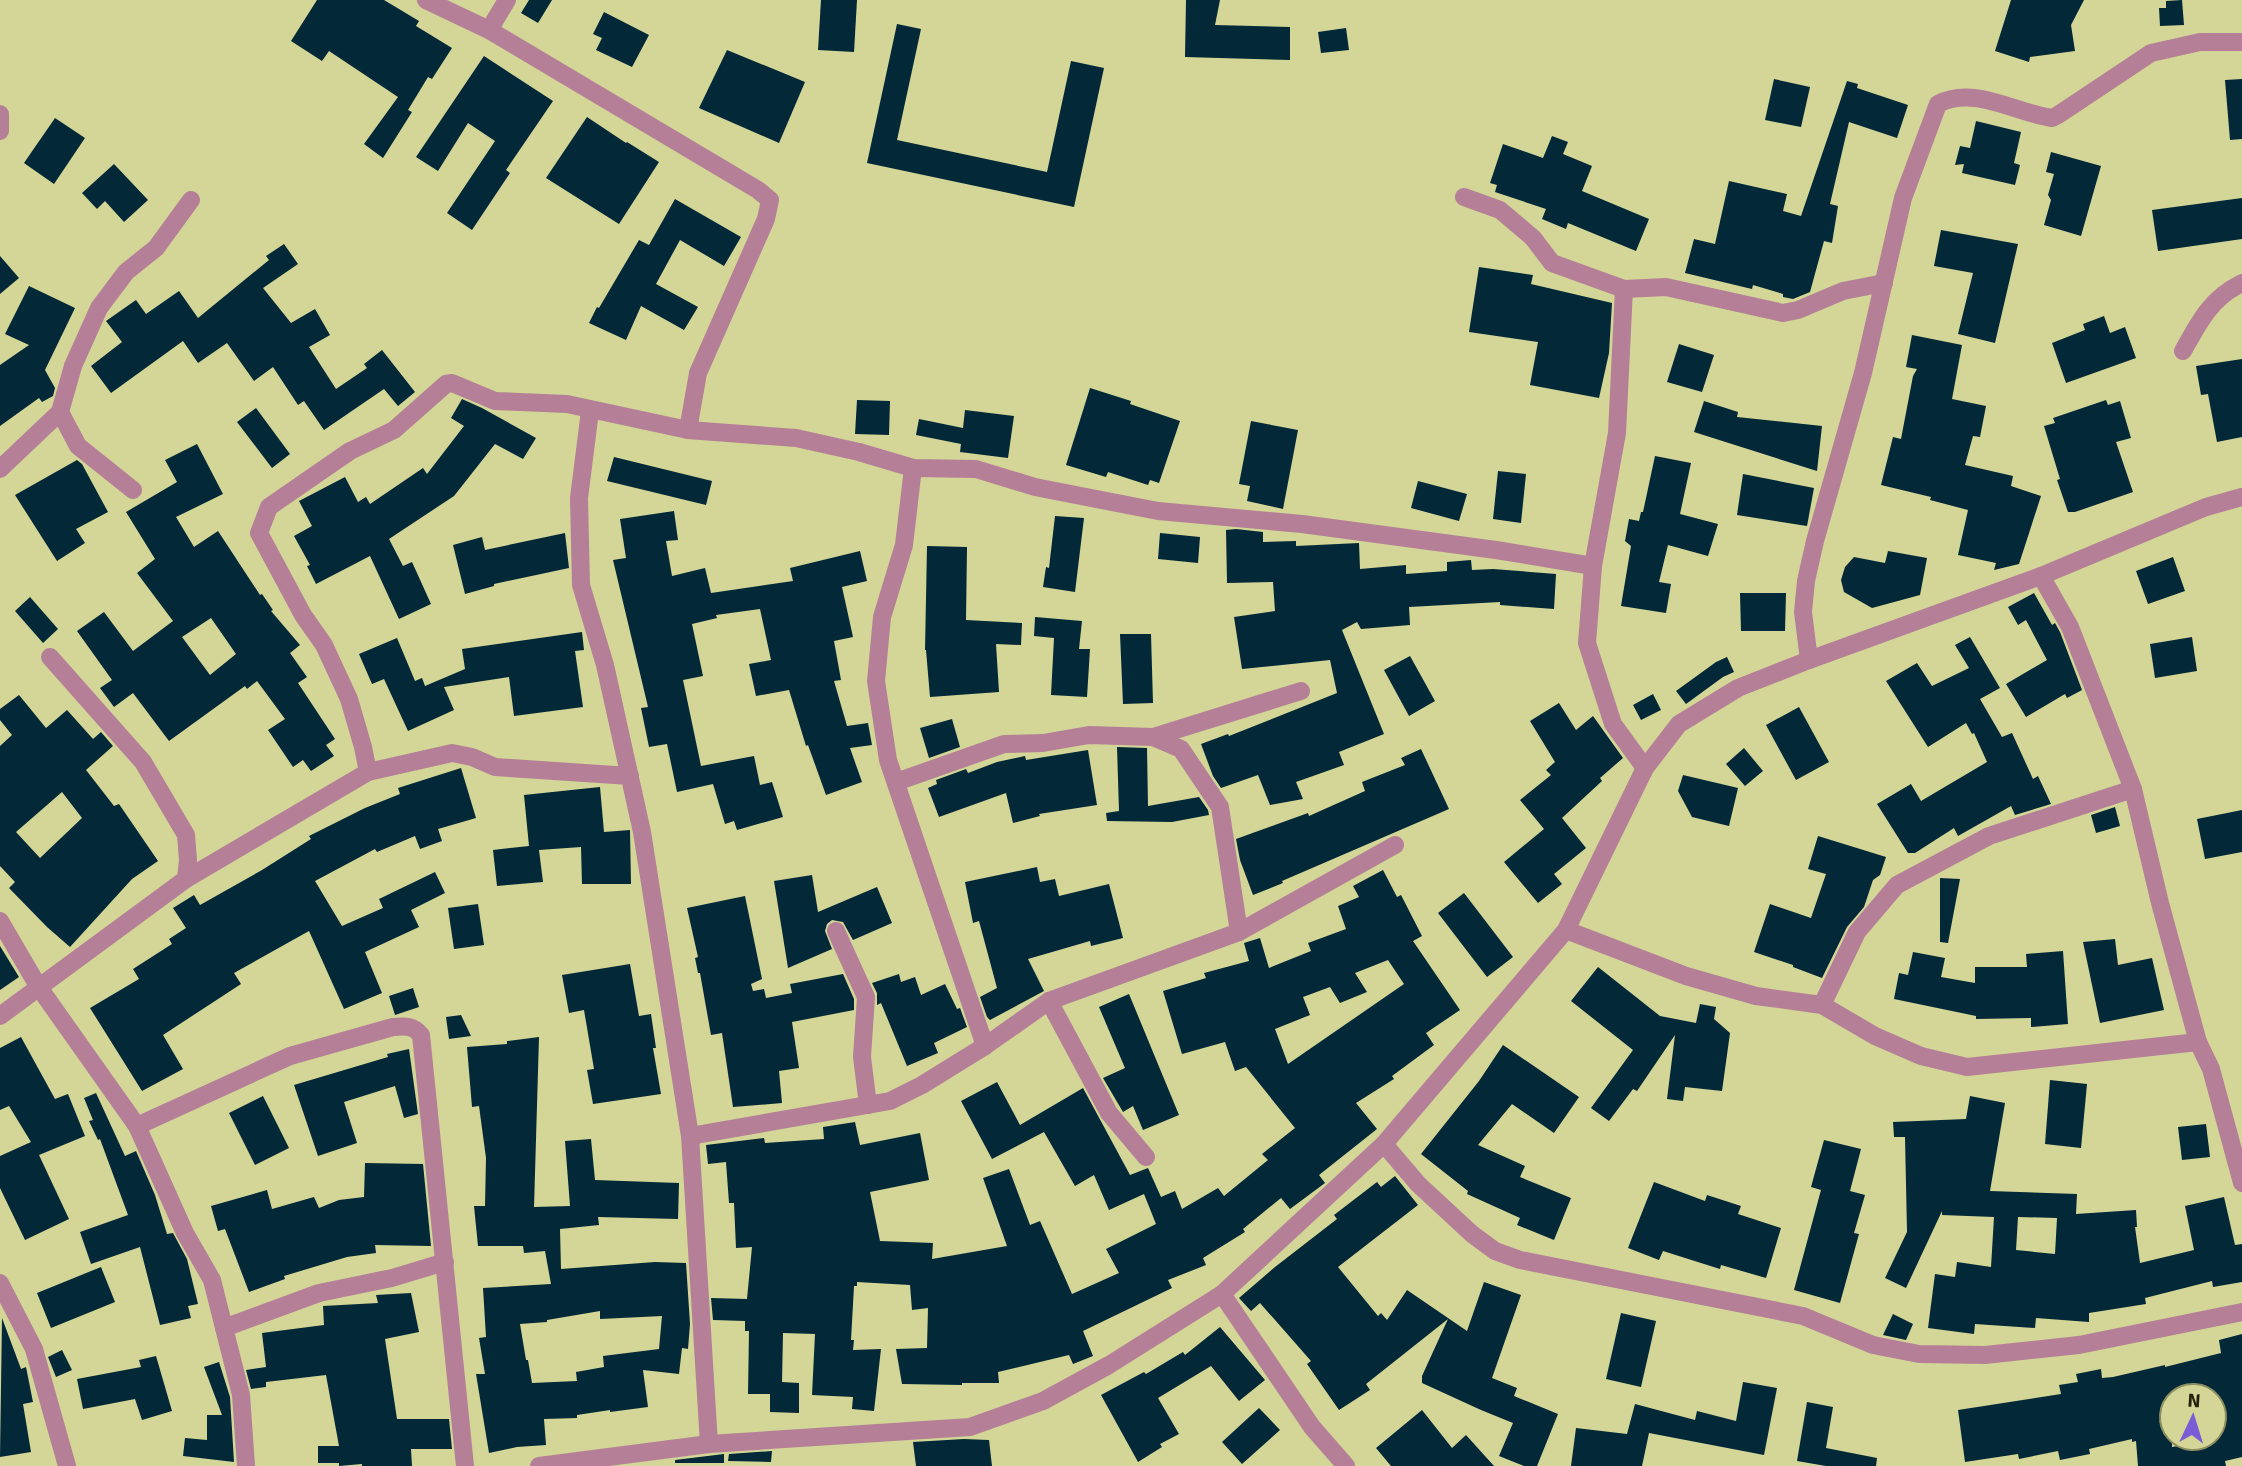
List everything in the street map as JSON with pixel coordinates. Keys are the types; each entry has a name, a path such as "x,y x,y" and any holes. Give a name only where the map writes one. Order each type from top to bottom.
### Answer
{"street":[{"path":"426,0 489,30 758,190 770,200 766,219 698,373 688,430"},
{"path":"489,30 507,0"},
{"path":"1809,660 1803,612 1806,581 1815,541 1863,373 1903,198 1938,104 1950,97 1966,96 2052,117 2059,115 2151,53 2200,42 2242,42"},
{"path":"0,114 0,131"},
{"path":"1464,197 1500,210 1532,238 1552,263 1624,289 1666,287 1783,313 1798,310 1843,290 1884,283"},
{"path":"0,469 60,412 73,366 99,308 126,272 156,248 191,200"},
{"path":"2183,351 2202,317 2224,292 2242,283"},
{"path":"1624,289 1617,433 1593,566 1587,643 1613,724 1645,768"},
{"path":"368,772 349,699 324,645 303,615 259,533 269,507 350,450 394,430 446,384 452,383 495,401 567,404 688,430 796,438 913,468 975,469 1035,487 1158,511 1302,524 1593,566"},
{"path":"590,411 579,498 582,585 605,665 630,776 653,896 690,1136 709,1444"},
{"path":"60,412 78,446 133,490"},
{"path":"913,468 904,545 882,617 876,681 888,760 985,1046"},
{"path":"539,1466 592,1462 709,1444 970,1427 1043,1401 1109,1365 1222,1294 1384,1144 1566,930 1645,768 1679,724 1738,688 2041,576 2206,506 2242,497"},
{"path":"2041,576 2070,627 2133,789 2160,904 2198,1042 2211,1069 2242,1183"},
{"path":"50,657 148,771 186,835 186,879"},
{"path":"896,782 1004,744 1044,743 1089,735 1153,737 1301,691"},
{"path":"1153,737 1181,750 1220,807 1239,932"},
{"path":"0,1016 186,879 368,772 452,753 472,757 495,767 630,776"},
{"path":"1822,1005 1857,932 1897,885 1989,836 2133,789"},
{"path":"690,1136 890,1101 922,1085 985,1046 1049,1001 1239,932 1395,845"},
{"path":"0,922 38,986 137,1126 185,1233 212,1280 241,1395 246,1466"},
{"path":"836,930 866,997 862,1057 868,1105"},
{"path":"1566,930 1686,976 1756,996 1822,1005 1875,1037 1921,1056 1967,1068 2198,1042"},
{"path":"1049,1001 1109,1113 1146,1157"},
{"path":"137,1126 290,1056 393,1027 407,1026 417,1029 421,1035 465,1466"},
{"path":"1384,1144 1418,1184 1472,1234 1495,1251 1533,1263 1803,1316 1873,1345 1896,1350 1919,1354 1984,1355 2079,1345 2242,1312"},
{"path":"224,1328 319,1293 392,1278 445,1262"},
{"path":"0,1283 34,1349 67,1466"},
{"path":"1222,1294 1312,1427 1346,1466"}],"building":[{"path":"317,0 384,0 419,21 416,26 452,48 432,79 428,77 408,110 412,112 383,158 364,144 398,97 329,51 322,61 291,41"},
{"path":"529,0 552,0 538,23 521,13"},
{"path":"821,0 857,0 854,52 818,50"},
{"path":"1186,0 1220,0 1215,25 1290,27 1290,60 1185,57"},
{"path":"2011,0 2084,0 2071,25 2075,51 2030,57 2029,62 1995,51"},
{"path":"2182,0 2184,25 2160,26 2159,8 2166,8 2166,1"},
{"path":"604,12 649,35 632,67 596,50 602,38 593,34"},
{"path":"897,24 921,29 897,140 1047,172 1071,61 1104,68 1074,207 867,163"},
{"path":"1346,28 1349,50 1321,53 1318,32"},
{"path":"727,50 805,82 779,143 699,108"},
{"path":"484,56 553,101 506,170 510,173 472,230 447,213 495,141 468,123 438,171 416,157"},
{"path":"1774,79 1810,87 1801,127 1765,120"},
{"path":"2242,79 2242,139 2230,140 2225,80"},
{"path":"1847,81 1858,84 1857,88 1908,105 1897,138 1849,122 1830,204 1838,206 1832,243 1824,241 1810,292 1793,299 1753,285 1752,289 1685,273 1694,239 1715,244 1729,181 1787,194 1783,211 1801,216"},
{"path":"587,117 659,162 619,224 546,178"},
{"path":"55,118 85,138 54,184 24,163"},
{"path":"1976,121 2021,132 2014,163 2020,165 2015,185 1962,173 1964,164 1955,165 1960,146 1970,148"},
{"path":"1552,136 1568,142 1563,154 1592,166 1582,191 1649,219 1636,251 1568,223 1566,229 1542,219 1546,209 1495,192 1497,185 1490,183 1503,144 1543,158"},
{"path":"2051,152 2101,166 2081,236 2044,225 2054,174 2046,172"},
{"path":"114,164 148,200 124,222 105,201 97,209 82,193"},
{"path":"2242,198 2242,239 2158,251 2152,210"},
{"path":"675,199 741,237 724,266 680,240 656,284 698,307 684,330 641,306 626,340 589,323 639,240 649,245"},
{"path":"1941,230 2018,244 1995,343 1958,334 1973,273 1934,266"},
{"path":"284,244 298,264 263,288 291,323 315,309 330,335 309,347 336,389 367,368 364,364 382,350 415,392 398,406 384,389 324,430 304,401 298,405 273,367 254,381 227,343 198,363 183,341 111,393 91,366 122,342 106,321 136,300 146,314 179,291 198,318 269,260 266,256"},
{"path":"0,256 19,278 0,294"},
{"path":"1479,267 1533,275 1531,284 1612,303 1609,353 1599,398 1530,385 1538,342 1469,332"},
{"path":"29,286 75,308 45,370 55,388 53,396 42,402 39,398 0,426 0,365 29,345 5,334"},
{"path":"2104,316 2110,333 2125,327 2136,358 2066,383 2052,343 2085,330 2083,324"},
{"path":"1912,335 1962,345 1952,399 1986,406 1980,437 1973,436 1965,465 2013,476 2011,486 2041,496 2019,564 1994,570 1996,563 1958,555 1968,510 1930,500 1931,497 1881,485 1893,437 1901,439 1913,376 1917,369 1906,367"},
{"path":"1679,344 1714,355 1702,392 1667,382"},
{"path":"2242,359 2242,437 2217,442 2208,394 2201,395 2196,366"},
{"path":"1090,388 1180,421 1159,483 1150,480 1148,485 1108,472 1106,477 1066,465"},
{"path":"462,399 536,438 523,459 495,444 454,496 389,539 403,566 412,562 431,604 399,619 370,556 316,584 307,566 310,565 294,536 312,526 299,501 345,477 358,502 366,497 370,504 423,468 427,474 464,426 451,418"},
{"path":"857,400 890,401 889,435 855,434"},
{"path":"2106,400 2108,405 2120,401 2131,438 2116,442 2133,492 2068,512 2044,426 2055,423 2053,418"},
{"path":"1704,401 1738,412 1737,417 1822,426 1817,471 1694,432"},
{"path":"256,408 290,454 272,468 237,422"},
{"path":"965,410 1014,416 1008,458 960,452 961,444 916,435 919,419 963,428"},
{"path":"1251,421 1298,430 1283,509 1247,501 1250,486 1239,484"},
{"path":"197,444 223,494 176,517 194,547 218,531 273,610 271,611 300,645 290,653 307,677 298,683 335,739 326,745 334,756 311,771 303,760 293,767 268,730 285,719 257,681 247,689 245,686 169,741 133,693 114,707 100,688 112,680 77,631 104,612 133,651 173,621 137,573 155,559 126,512 177,482 165,460","holes":["211,618 236,654 210,675 182,637"]},
{"path":"1655,456 1691,463 1680,514 1718,524 1708,556 1668,545 1659,582 1671,584 1666,613 1621,606 1631,546 1625,541 1629,519 1639,521 1643,512"},
{"path":"614,457 712,481 706,505 607,481"},
{"path":"77,460 82,464 108,512 76,529 85,543 57,561 15,495"},
{"path":"1498,471 1526,474 1521,523 1493,519"},
{"path":"1743,474 1814,488 1807,526 1737,515"},
{"path":"1418,481 1467,494 1459,521 1411,508"},
{"path":"674,511 678,540 666,541 672,576 705,568 711,593 793,581 790,568 860,551 867,581 842,587 853,637 834,641 841,680 834,681 847,726 868,723 872,745 850,748 862,782 826,795 808,745 806,746 789,690 756,696 749,664 771,660 760,609 716,615 717,618 692,624 703,676 683,680 701,766 754,756 760,785 772,782 783,817 737,830 734,821 725,824 713,784 677,792 667,744 649,747 641,708 648,707 613,560 626,558 620,519"},
{"path":"1055,516 1084,518 1075,592 1043,587 1046,567 1049,568"},
{"path":"1226,530 1263,532 1263,542 1296,541 1296,546 1359,543 1360,569 1406,565 1406,574 1447,571 1447,562 1471,560 1472,570 1556,574 1554,609 1500,605 1500,602 1409,607 1410,625 1361,629 1357,622 1342,630 1384,734 1339,752 1344,765 1296,782 1303,799 1270,805 1258,775 1221,788 1213,776 1201,744 1228,734 1229,736 1337,693 1330,660 1242,669 1234,617 1275,611 1273,582 1227,583"},
{"path":"565,533 569,568 494,584 465,594 453,545 482,537 485,550"},
{"path":"1160,533 1200,537 1198,563 1158,559"},
{"path":"927,546 967,547 966,620 1022,623 1021,645 996,644 999,692 930,697 925,650"},
{"path":"1888,551 1927,558 1920,595 1872,608 1844,592 1841,580 1845,567 1854,557 1885,563"},
{"path":"2173,557 2185,591 2148,604 2136,571"},
{"path":"1740,593 1786,593 1785,631 1741,631"},
{"path":"2034,593 2052,625 2055,623 2060,632 2082,690 2067,698 2065,694 2026,717 2006,684 2047,660 2026,620 2018,625 2008,607"},
{"path":"30,597 58,629 43,643 15,611"},
{"path":"1035,617 1082,621 1079,649 1090,649 1087,697 1051,695 1054,638 1034,636"},
{"path":"582,632 584,650 575,651 583,707 514,716 509,677 444,687 454,710 408,731 384,679 372,684 359,654 397,638 415,681 422,678 425,686 465,669 462,649"},
{"path":"1120,634 1151,634 1153,703 1123,704"},
{"path":"1970,637 2000,688 1980,699 2002,737 2012,733 2033,779 2038,776 2051,804 2015,815 2011,806 1958,836 1954,828 1915,853 1908,853 1877,804 1911,784 1921,801 1987,762 1974,733 1972,734 1966,723 1928,747 1886,681 1917,663 1932,686 1969,668 1955,645"},
{"path":"2192,637 2197,671 2155,678 2150,644"},
{"path":"1410,656 1435,701 1409,716 1384,670"},
{"path":"1727,657 1734,672 1686,704 1676,691"},
{"path":"1653,694 1661,710 1641,720 1633,705"},
{"path":"19,695 46,728 67,710 93,739 101,732 113,746 86,770 114,806 119,804 158,861 132,879 70,947 9,888 15,882 0,866 0,746 12,735 0,720 0,709","holes":["62,792 82,818 40,858 16,832"]},
{"path":"1559,703 1576,730 1593,716 1623,758 1562,818 1586,848 1554,874 1562,884 1538,903 1504,862 1544,829 1520,800 1551,775 1546,770 1555,762 1530,721"},
{"path":"1799,707 1829,762 1796,780 1766,725"},
{"path":"952,719 960,747 929,758 920,728"},
{"path":"1117,747 1147,748 1148,806 1199,797 1209,815 1172,822 1107,821 1106,813 1119,811"},
{"path":"1744,748 1763,771 1745,786 1726,764"},
{"path":"1421,749 1449,809 1253,895 1240,860 1236,839 1308,813 1309,816 1365,791 1362,782 1405,765 1401,758"},
{"path":"1088,750 1097,805 1039,814 1040,816 1013,823 1006,793 939,817 928,788 937,784 936,780 966,769 968,773 997,762 1025,756 1026,760"},
{"path":"461,768 476,818 438,829 442,841 420,849 415,836 377,852 375,849 315,881 342,926 383,908 379,899 435,872 445,893 411,910 419,927 365,952 382,993 344,1009 309,931 234,973 241,984 163,1035 183,1069 142,1091 90,1008 139,979 133,969 172,944 169,939 186,928 173,908 194,895 200,905 311,839 309,836 400,794 398,788"},
{"path":"1683,775 1738,788 1729,826 1692,817 1678,791"},
{"path":"600,787 604,832 630,830 631,884 582,884 581,847 539,850 543,882 497,886 493,850 529,846 524,795"},
{"path":"2115,807 2120,826 2096,833 2091,815"},
{"path":"2242,810 2242,852 2205,859 2197,819"},
{"path":"1818,836 1886,857 1880,875 1873,880 1864,907 1847,927 1822,978 1754,952 1770,904 1811,918 1826,874 1808,869"},
{"path":"1037,867 1040,882 1055,879 1059,896 1109,884 1123,938 1091,946 1090,941 1028,959 1044,991 990,1020 980,997 997,988 979,921 973,923 965,882"},
{"path":"1383,870 1397,897 1401,895 1422,936 1413,941 1460,1010 1426,1033 1434,1045 1392,1076 1394,1079 1356,1103 1377,1129 1319,1175 1325,1183 1290,1209 1281,1198 1243,1229 1245,1232 1203,1258 1206,1265 1168,1280 1172,1288 1083,1331 1093,1356 1073,1364 1069,1355 998,1372 999,1383 902,1384 896,1349 927,1348 928,1308 912,1310 910,1285 857,1282 857,1286 854,1286 851,1340 854,1340 853,1350 881,1349 874,1411 852,1409 853,1397 812,1395 815,1334 783,1333 782,1382 799,1383 799,1413 770,1412 770,1394 748,1394 749,1331 745,1331 745,1321 713,1320 711,1298 747,1299 752,1247 736,1248 734,1203 729,1203 726,1162 708,1164 706,1145 764,1138 765,1143 824,1139 823,1127 855,1122 860,1145 920,1133 929,1180 870,1192 880,1241 933,1243 932,1259 1007,1246 983,1178 1009,1169 1030,1225 1040,1221 1072,1294 1119,1273 1106,1249 1156,1224 1144,1194 1109,1210 1094,1175 1075,1186 1044,1132 992,1159 961,1101 997,1082 1020,1125 1083,1088 1130,1175 1148,1168 1161,1197 1175,1191 1182,1209 1218,1188 1224,1196 1268,1160 1262,1154 1295,1128 1246,1067 1235,1071 1225,1042 1182,1054 1163,991 1206,978 1204,973 1249,961 1244,943 1260,938 1269,968 1311,951 1308,943 1346,929 1338,906 1359,897 1353,886","holes":["1388,960 1404,984 1288,1064 1275,1029 1310,1015 1303,997 1330,987 1340,1003 1367,992 1355,973"]},
{"path":"812,875 818,912 877,887 892,923 853,940 843,922 832,920 825,931 832,949 788,968 774,881"},
{"path":"1940,878 1960,879 1948,943 1940,942"},
{"path":"1464,893 1513,957 1487,977 1438,913"},
{"path":"745,896 762,979 751,984 753,991 764,989 766,998 792,993 790,984 843,974 854,999 854,1010 792,1022 799,1068 779,1071 782,1103 733,1107 722,1033 711,1035 687,908"},
{"path":"478,904 484,945 454,949 448,908"},
{"path":"2115,939 2118,965 2152,958 2164,1010 2100,1023 2083,942"},
{"path":"0,946 19,977 0,990"},
{"path":"2063,951 2068,1024 2031,1027 2031,1018 1976,1019 1976,1016 1894,999 1899,973 1908,975 1913,952 1945,958 1941,977 1975,983 1975,967 2027,967 2026,954"},
{"path":"630,964 639,1016 651,1014 656,1048 653,1048 661,1094 593,1104 587,1070 594,1069 584,1010 569,1013 562,975"},
{"path":"1598,967 1660,1016 1696,1023 1700,1004 1716,1007 1714,1019 1730,1033 1722,1091 1685,1087 1683,1101 1667,1099 1675,1035 1637,1091 1633,1089 1609,1121 1591,1108 1633,1050 1571,1001"},
{"path":"899,974 901,982 915,977 921,995 945,984 957,1009 960,1008 967,1027 934,1043 938,1053 907,1066 881,1003 877,1005 877,993 872,983"},
{"path":"413,988 419,1007 395,1015 389,996"},
{"path":"1129,994 1179,1115 1143,1130 1133,1106 1123,1112 1103,1078 1125,1068 1099,1007"},
{"path":"461,1015 471,1036 449,1039 446,1017"},
{"path":"21,1037 55,1099 68,1094 85,1136 39,1155 69,1219 25,1240 0,1188 0,1156 31,1142 9,1106 0,1110 0,1048"},
{"path":"539,1037 534,1207 570,1206 565,1141 591,1139 595,1180 679,1183 678,1219 598,1217 599,1225 560,1229 561,1269 655,1262 686,1263 690,1324 688,1349 682,1348 679,1374 643,1370 648,1407 577,1415 577,1418 544,1419 546,1445 489,1453 476,1374 485,1374 479,1338 486,1337 483,1288 551,1284 545,1251 524,1253 523,1246 478,1246 474,1206 485,1206 486,1158 479,1106 472,1107 467,1047 507,1044 507,1041","holes":["600,1311 600,1319 662,1316 659,1349 603,1356 604,1367 576,1372 577,1381 532,1383 520,1324 547,1322"]},
{"path":"1503,1045 1579,1097 1554,1133 1512,1104 1478,1145 1525,1166 1520,1177 1571,1198 1554,1240 1517,1225 1520,1218 1467,1194 1468,1191 1421,1154 1479,1081"},
{"path":"409,1049 418,1114 404,1118 395,1086 344,1102 357,1143 318,1156 294,1085"},
{"path":"2050,1080 2087,1084 2081,1148 2045,1144"},
{"path":"96,1093 125,1156 136,1151 155,1195 167,1234 173,1233 187,1259 198,1304 188,1306 191,1318 160,1325 140,1247 91,1264 80,1232 128,1215 100,1139 98,1140 89,1121 93,1120 84,1098"},
{"path":"263,1096 289,1148 255,1165 229,1113"},
{"path":"1970,1096 2005,1103 1990,1191 2077,1194 2076,1214 2136,1210 2135,1227 2140,1263 2194,1250 2185,1206 2224,1197 2235,1245 2242,1244 2242,1282 2213,1287 2212,1281 2145,1298 2146,1304 2089,1313 2089,1322 2036,1318 2035,1328 1975,1324 1974,1334 1928,1328 1935,1274 1955,1277 1957,1262 1991,1267 1994,1217 1942,1215 1942,1211 1906,1288 1885,1278 1907,1232 1905,1137 1894,1137 1893,1122 1966,1119","holes":["2018,1217 2057,1218 2055,1254 2016,1250"]},
{"path":"2206,1124 2210,1157 2182,1160 2178,1127"},
{"path":"1824,1140 1861,1149 1850,1191 1865,1195 1854,1233 1859,1234 1840,1303 1794,1290 1821,1190 1811,1187"},
{"path":"365,1163 423,1164 431,1246 375,1245 376,1253 347,1257 284,1276 285,1279 249,1292 225,1229 218,1231 211,1206 267,1190 272,1209 314,1197 319,1208 339,1200 364,1197"},
{"path":"1395,1176 1418,1205 1338,1267 1378,1316 1381,1313 1387,1320 1407,1290 1467,1331 1484,1282 1521,1295 1492,1378 1517,1388 1514,1396 1558,1414 1537,1466 1524,1466 1499,1456 1513,1423 1422,1383 1422,1376 1448,1319 1366,1384 1370,1390 1339,1410 1307,1364 1311,1361 1260,1303 1251,1311 1239,1298 1337,1219 1334,1215 1377,1182 1381,1187"},
{"path":"1654,1182 1705,1201 1707,1195 1741,1206 1738,1214 1781,1228 1766,1278 1721,1265 1720,1269 1663,1251 1659,1260 1628,1248"},
{"path":"101,1267 115,1302 51,1328 37,1293"},
{"path":"411,1293 419,1332 385,1339 397,1419 449,1419 452,1449 411,1449 412,1466 339,1466 339,1463 318,1463 318,1446 339,1446 326,1375 266,1382 266,1387 251,1389 246,1370 266,1367 262,1333 324,1325 323,1306 378,1303 376,1295"},
{"path":"1621,1313 1656,1321 1641,1387 1606,1379"},
{"path":"1893,1314 1913,1324 1906,1340 1883,1335"},
{"path":"2,1318 21,1369 26,1367 33,1402 23,1404 31,1452 0,1457"},
{"path":"1220,1327 1265,1380 1239,1401 1211,1366 1158,1398 1179,1434 1160,1444 1162,1447 1138,1462 1101,1395 1144,1372 1146,1374 1183,1352 1185,1355"},
{"path":"2242,1334 2242,1457 2225,1461 2226,1466 2138,1466 2136,1441 2132,1442 2132,1439 2089,1449 2090,1454 2060,1460 2058,1451 2019,1459 2018,1454 1965,1462 1958,1410 2061,1394 2059,1385 2078,1382 2076,1374 2101,1369 2102,1378 2113,1377 2221,1353 2219,1340"},
{"path":"62,1350 72,1370 56,1377 48,1357"},
{"path":"156,1356 172,1411 142,1420 135,1399 83,1409 77,1379 141,1367 139,1360"},
{"path":"219,1362 230,1397 234,1462 183,1456 185,1438 207,1440 207,1415 222,1415 204,1367"},
{"path":"1743,1382 1777,1388 1764,1455 1649,1433 1642,1466 1571,1466 1576,1428 1627,1434 1635,1404 1695,1420 1697,1411 1736,1421"},
{"path":"1807,1402 1833,1407 1826,1448 1877,1458 1876,1466 1826,1466 1797,1461"},
{"path":"1259,1408 1280,1430 1242,1464 1222,1442"},
{"path":"1422,1410 1452,1448 1466,1435 1494,1466 1391,1466 1376,1448"},
{"path":"989,1440 992,1466 916,1466 913,1442"},
{"path":"772,1451 771,1462 728,1461 729,1454"},
{"path":"724,1454 724,1463 675,1463 675,1460"}]}
